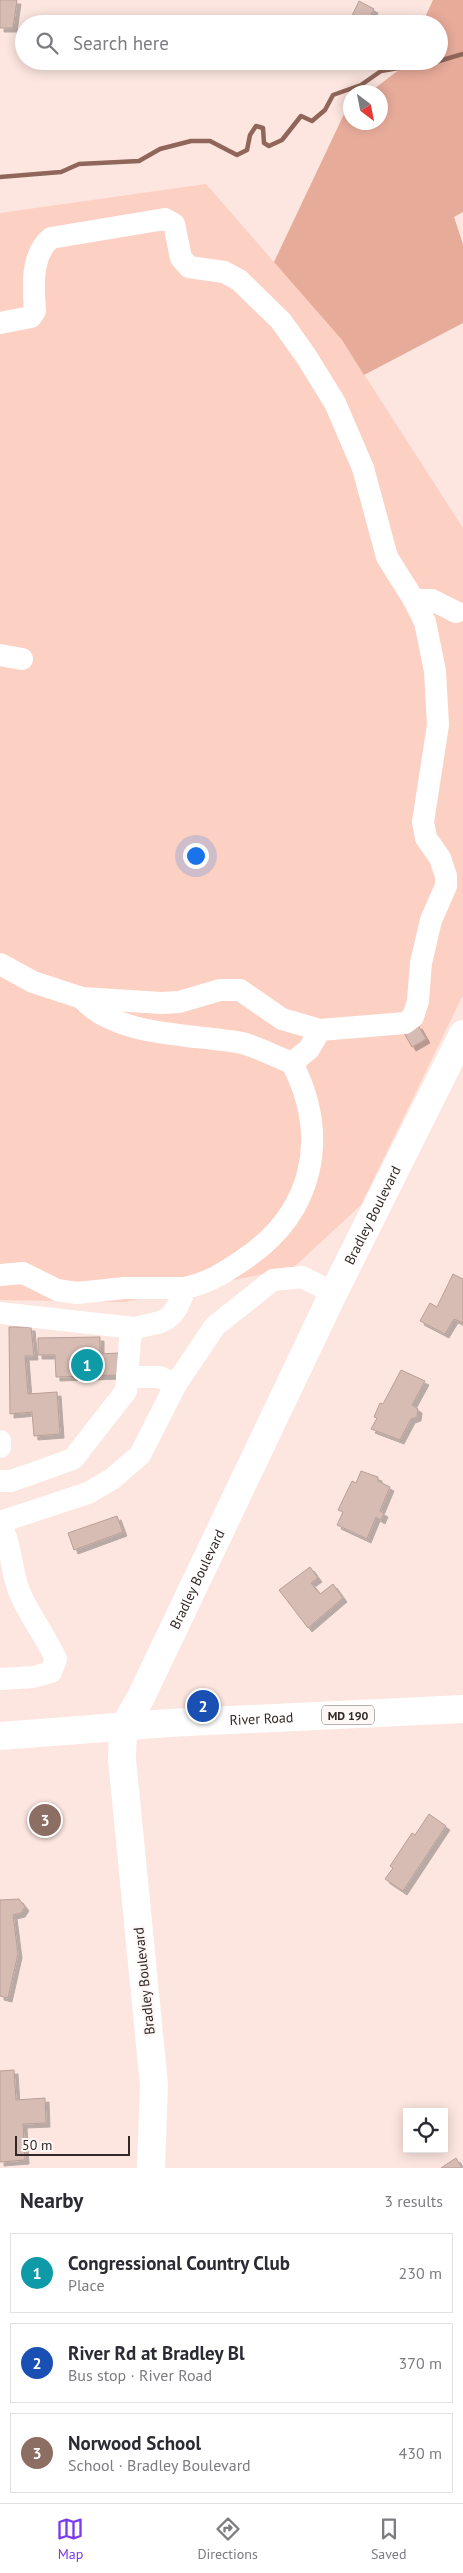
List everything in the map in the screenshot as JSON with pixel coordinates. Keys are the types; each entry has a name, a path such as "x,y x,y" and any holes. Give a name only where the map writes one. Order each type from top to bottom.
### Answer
{"main road":[{"name":"Bradley Boulevard","path":"151,2168 154,2085 122,1760 123,1728 141,1697 331,1297 463,1034"},
{"name":"River Road","path":"0,1736 169,1723 463,1710"}],"lane":[{"path":"0,323 31,317 35,311 34,295 38,257 42,245 52,238 165,219 174,224 181,258 189,267 224,272 239,280 281,321 306,356 335,403 362,468 387,557 414,600 425,622 435,671 438,725 424,822 426,838 440,858 446,876 446,886 430,920 421,962 418,1001 413,1017 405,1023 320,1030 282,1019 240,990 220,990 179,1002 162,1003 82,998 32,982 0,964"},
{"path":"414,600 432,600 456,612"},
{"path":"0,1275 23,1273 57,1290 76,1293 124,1288 185,1288 203,1284 221,1275 258,1251 282,1228 300,1199 310,1168 311,1116 304,1088 292,1063 244,1044 139,1028 112,1020 88,1006 82,998"},
{"path":"292,1063 309,1049 320,1030"},
{"path":"0,1522 88,1493 112,1479 140,1455 176,1384 215,1326 273,1280 302,1277 322,1287 331,1297"},
{"path":"0,1313 134,1328 162,1322 173,1316 185,1288"},
{"path":"0,1481 11,1481 73,1459 126,1391 130,1339 134,1328"},
{"path":"127,1377 159,1377 176,1384"},
{"path":"0,1441 0,1447"},
{"path":"0,1526 3,1529 16,1584 56,1659 51,1672 43,1675 0,1679"}],"shaded area":[{"path":"433,0 463,0 463,212 454,217 463,244 463,323 364,375 342,340 274,262 343,116 343,130 388,130 388,85 379,85 399,70 448,70 448,15 426,15"},
{"path":"206,184 342,340 463,528 463,995 361,1205 293,1268 124,1302 0,1300 0,213"}],"building":[{"path":"0,0 17,0 13,28 0,28"},
{"path":"359,1 374,9 371,15 352,15"},
{"path":"418,1025 426,1039 412,1047 404,1033"},
{"path":"453,1274 463,1279 463,1323 454,1319 445,1334 420,1321 430,1303 437,1307"},
{"path":"9,1327 31,1327 34,1356 25,1356 28,1394 57,1392 60,1434 34,1436 32,1412 10,1414"},
{"path":"100,1337 100,1354 118,1353 119,1375 56,1377 55,1355 38,1355 38,1338"},
{"path":"401,1370 425,1381 412,1405 418,1409 417,1417 411,1419 400,1440 371,1429 377,1418 374,1417 380,1403 383,1404"},
{"path":"361,1471 378,1477 378,1481 390,1487 380,1511 384,1513 381,1520 376,1517 367,1539 337,1525 343,1512 338,1510 352,1481 356,1483"},
{"path":"117,1516 123,1532 74,1550 68,1533"},
{"path":"310,1567 318,1578 311,1583 320,1594 333,1584 343,1598 308,1628 279,1590"},
{"path":"429,1814 446,1826 403,1891 385,1879 393,1868 390,1866 412,1833 415,1835"},
{"path":"19,1899 25,1907 21,1913 13,1915 18,1954 8,1998 0,1996 0,1900"},
{"path":"14,2070 16,2100 45,2098 46,2123 23,2124 25,2160 0,2162 0,2071"},
{"path":"456,2158 462,2168 441,2168"}],"waterway":[{"path":"448,58 463,54"},
{"path":"0,177 61,172 79,164 139,161 160,149 191,141 210,141 237,155 247,150 250,135 256,126 263,128 264,143 269,146 282,140 301,116 312,121 325,110 333,95 361,85 381,71 387,70"}],"place":[{"name":"Congressional Country Club","path":"87,1365"},
{"name":"River Rd at Bradley Bl","path":"203,1706"},
{"name":"Norwood School","path":"45,1820"}]}
